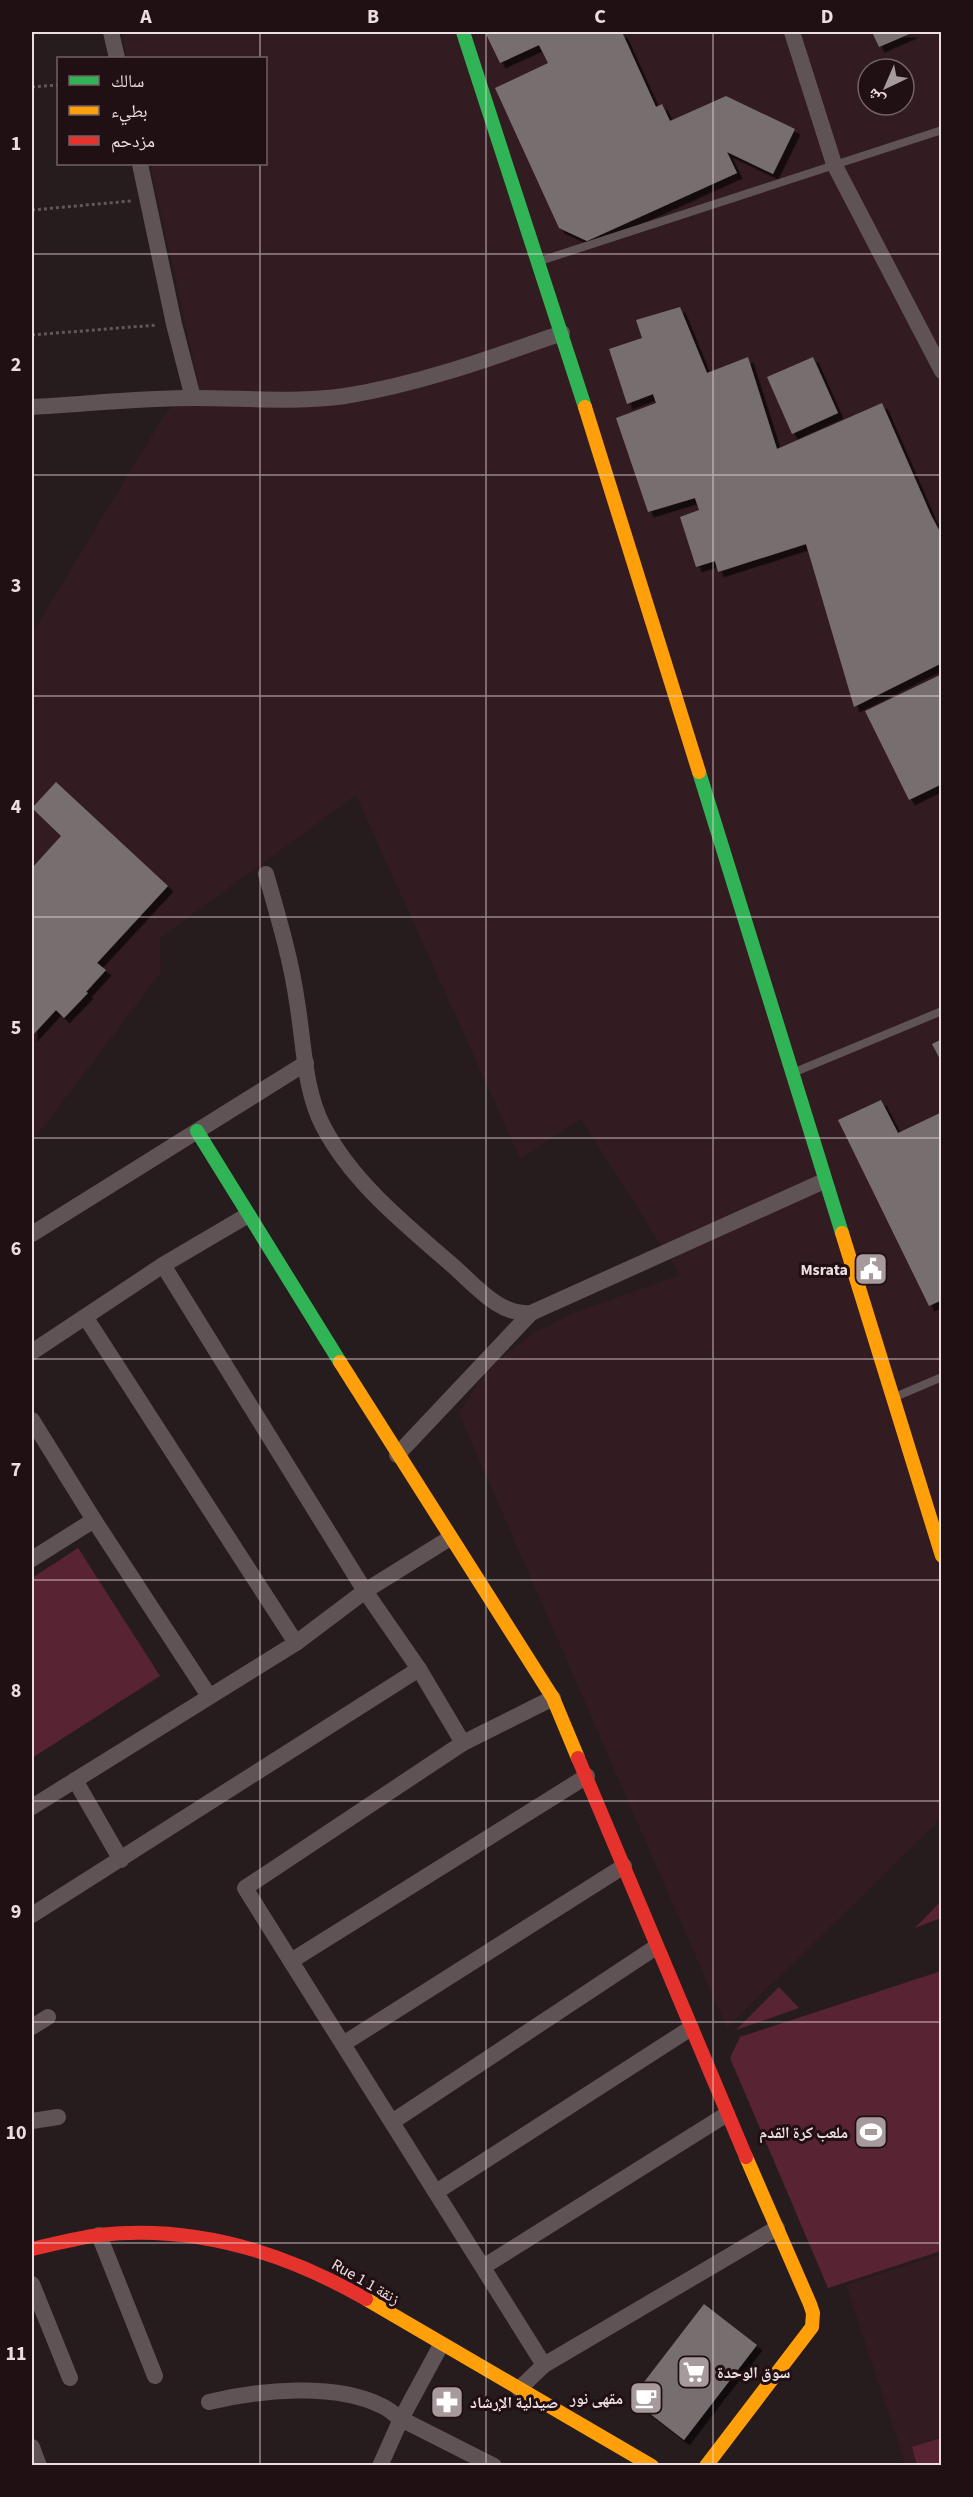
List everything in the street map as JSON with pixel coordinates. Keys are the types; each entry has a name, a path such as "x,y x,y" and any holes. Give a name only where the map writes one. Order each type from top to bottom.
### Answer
{"street":[{"path":"111,32 117,57"},
{"path":"463,32 562,333 942,1556"},
{"path":"792,32 834,164 942,371"},
{"path":"140,165 174,324 193,398"},
{"path":"32,407 193,398 290,401 344,396 415,382 562,333"},
{"path":"266,874 280,921 314,1105 322,1126 343,1160 393,1214 477,1288 508,1310 519,1314 531,1313 824,1181"},
{"path":"32,1234 306,1063"},
{"path":"197,1131 397,1455 553,1698 656,1947 810,2304 813,2313 812,2327 706,2466"},
{"path":"32,1352 163,1265 248,1215"},
{"path":"163,1265 365,1591 419,1669 463,1743"},
{"path":"397,1455 531,1313"},
{"path":"86,1318 296,1643"},
{"path":"32,1420 38,1447 93,1520 209,1696"},
{"path":"32,1559 93,1520"},
{"path":"32,1807 296,1643 365,1591 450,1538"},
{"path":"32,1916 419,1669"},
{"path":"544,2365 245,1888 463,1743 553,1698"},
{"path":"291,1960 586,1776"},
{"path":"75,1780 120,1860"},
{"path":"343,2044 624,1866"},
{"path":"392,2121 656,1947"},
{"path":"32,2027 48,2017"},
{"path":"436,2192 691,2028"},
{"path":"483,2267 728,2114"},
{"path":"32,2121 58,2117"},
{"path":"519,2388 544,2365 777,2228"},
{"name":"Rue 1 زنقة 1","path":"32,2249 99,2235 147,2233 194,2235 261,2250 329,2278 441,2345 519,2388 632,2460 652,2466"},
{"path":"99,2235 155,2376"},
{"path":"32,2284 70,2379"},
{"path":"380,2466 401,2419 441,2345"},
{"path":"209,2402 238,2395 314,2391 352,2396 382,2406 401,2419 494,2466"},
{"path":"32,2447 39,2466"}],"lane":[{"path":"539,262 942,130"},
{"path":"792,1073 942,1011"},
{"path":"893,1398 942,1377"}],"path":[{"path":"32,87 57,86"},
{"path":"32,210 148,200"},
{"path":"32,335 174,324"}],"shaded area":[{"path":"121,32 941,32 941,1819 727,2028 459,1413 483,1376 498,1360 533,1334 571,1314 680,1275 581,1119 520,1158 356,795 160,938 161,972 32,1142 32,634 165,414 198,381 150,165 267,165 267,57 127,57"},
{"path":"78,1548 160,1676 32,1758 32,1578"},
{"path":"941,1901 941,1918 915,1928"},
{"path":"941,1971 941,2251 828,2288 730,2058 740,2037"},
{"path":"779,1987 799,2008 736,2030"},
{"path":"941,2254 941,2465 906,2465 846,2285"},
{"path":"941,2438 941,2465 917,2465 912,2447"}],"building":[{"path":"485,32 622,32 656,107 662,104 670,121 726,96 795,129 773,174 727,152 737,173 587,241 559,228 495,88 548,63 539,45 500,63"},
{"path":"872,32 914,32 879,47"},
{"path":"680,307 707,373 748,357 777,449 882,403 931,515 940,532 942,530 942,663 854,707 806,544 718,572 715,561 696,567 680,517 699,510 695,498 648,512 616,418 656,403 653,394 627,404 609,349 642,338 636,320"},
{"path":"813,357 838,413 792,434 767,377"},
{"path":"942,674 942,784 909,800 865,711"},
{"path":"56,782 168,886 97,963 106,970 86,992 88,993 64,1018 56,1010 32,1036 32,868 61,836 32,808"},
{"path":"942,1039 942,1063 932,1044"},
{"path":"881,1100 898,1133 942,1112 942,1300 929,1306 838,1120"},
{"name":"سوق الوحدة","path":"704,2304 757,2345 684,2440 631,2399"}],"traffic: fast":[{"path":"463,32 585,407"},
{"path":"699,772 842,1233"},
{"path":"197,1131 340,1362"}],"traffic: slow":[{"path":"585,407 699,772"},
{"path":"842,1233 942,1556"},
{"path":"340,1362 553,1698 578,1758"},
{"path":"706,2466 812,2327 813,2313 810,2304 746,2157"},
{"path":"366,2299 652,2466"}],"traffic: jam":[{"path":"578,1758 746,2157"},
{"path":"32,2249 99,2235 135,2233 204,2238 271,2255 335,2282 366,2299"}],"place":[{"name":"Msrata","path":"871,1269"},
{"name":"ملعب كرة القدم","path":"871,2132"},
{"name":"سوق الوحدة","path":"694,2372"},
{"name":"مقهى نور","path":"646,2398"},
{"name":"صيدلية الإرشاد","path":"447,2402"}]}
